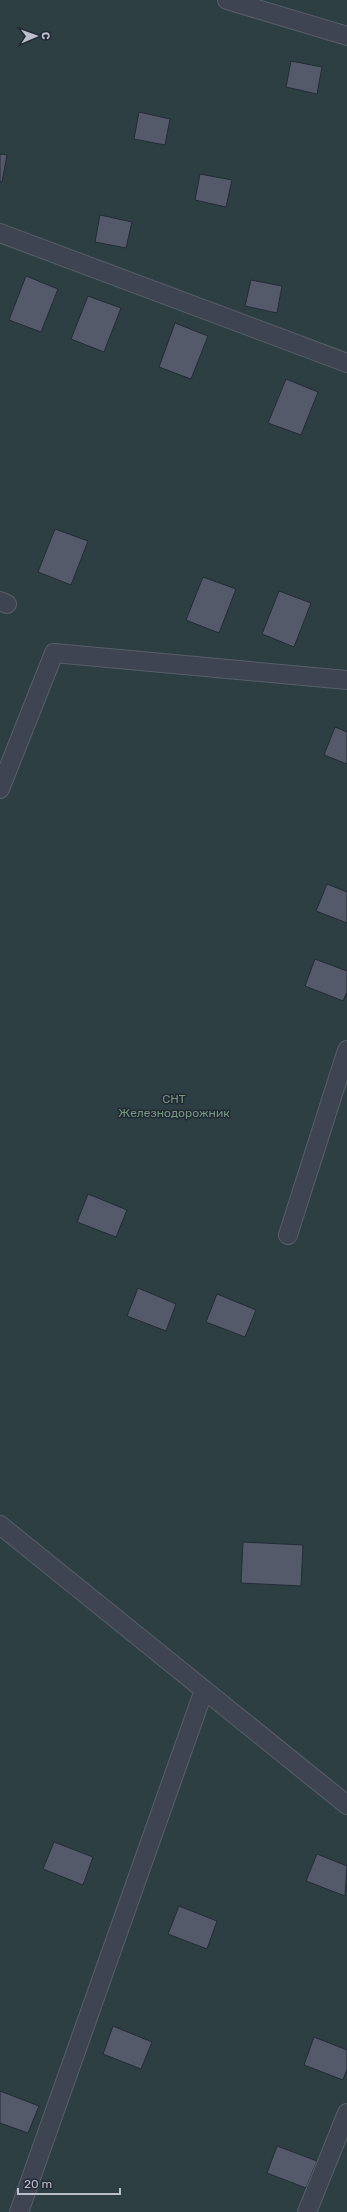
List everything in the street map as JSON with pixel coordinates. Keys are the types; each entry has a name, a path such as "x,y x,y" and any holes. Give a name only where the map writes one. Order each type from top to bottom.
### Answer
{"lane":[{"path":"227,0 347,36"},
{"path":"0,233 347,363"},
{"path":"0,790 54,653 347,680"},
{"path":"288,1235 347,1050"},
{"path":"0,1525 347,1805"},
{"path":"20,2212 204,1690"},
{"path":"307,2212 347,2113"}],"green space":[{"name":"СНТ Железнодорожник","path":"0,0 347,0 347,2212 0,2212"}],"building":[{"path":"291,61 322,67 317,94 286,87"},
{"path":"139,112 170,119 165,145 134,139"},
{"path":"0,154 7,155 2,182 0,182"},
{"path":"200,174 232,180 226,207 195,200"},
{"path":"100,215 132,222 126,248 95,242"},
{"path":"26,276 58,289 41,332 9,320"},
{"path":"251,280 282,286 277,313 245,306"},
{"path":"88,296 121,308 104,352 71,339"},
{"path":"175,323 208,336 191,379 159,367"},
{"path":"286,379 318,392 301,435 268,423"},
{"path":"55,529 88,541 71,585 38,572"},
{"path":"203,577 236,589 219,633 186,620"},
{"path":"279,591 311,603 294,647 262,634"},
{"path":"335,727 347,732 347,764 324,755"},
{"path":"327,884 347,892 347,923 316,911"},
{"path":"315,959 347,971 347,992 343,1001 305,986"},
{"path":"88,1194 127,1210 116,1237 77,1222"},
{"path":"138,1288 176,1304 166,1331 127,1316"},
{"path":"217,1294 256,1310 245,1337 206,1322"},
{"path":"243,1542 303,1545 301,1586 241,1583"},
{"path":"54,1842 93,1857 83,1885 43,1869"},
{"path":"317,1854 347,1866 345,1896 306,1881"},
{"path":"179,1906 217,1921 207,1949 168,1934"},
{"path":"113,2026 152,2042 141,2069 103,2054"},
{"path":"314,2037 347,2050 347,2069 343,2080 304,2065"},
{"path":"0,2091 39,2106 28,2133 0,2123"},
{"path":"277,2146 317,2161 306,2188 267,2173"}]}
